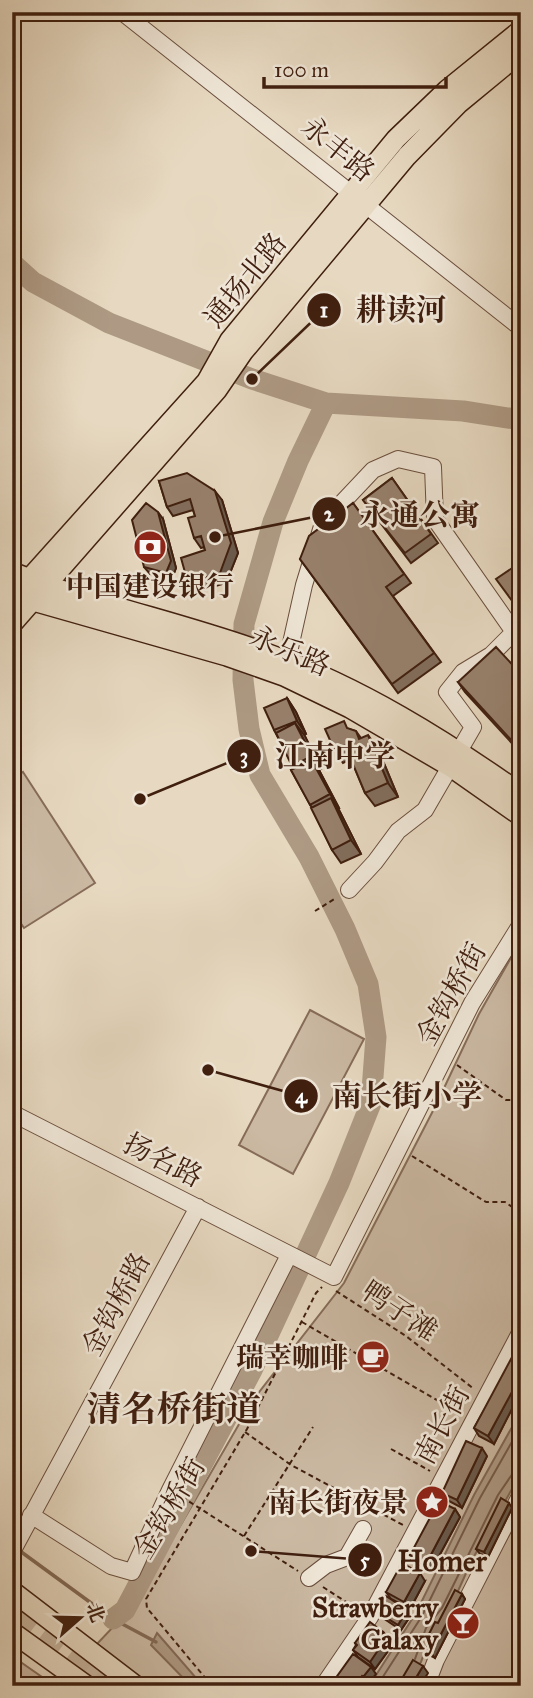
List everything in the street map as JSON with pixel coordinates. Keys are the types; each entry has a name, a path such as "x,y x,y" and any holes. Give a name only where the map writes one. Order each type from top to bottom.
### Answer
{"main road":[{"name":"通扬北路","path":"359,199 396,139 438,99 521,30"},
{"name":"通扬北路","path":"12,624 18,597 28,579 212,386 236,346 359,199 407,156 458,104 521,52"},
{"name":"永乐路","path":"28,579 236,651"},
{"name":"永乐路","path":"18,597 276,662 357,692 456,759 521,794"},
{"name":"永乐路","path":"456,759 521,816"},
{"path":"12,1591 136,1686"},
{"path":"12,1632 87,1686"}],"street":[{"name":"永丰路","path":"122,12 521,328"},
{"path":"276,662 323,523 373,471 398,459 433,467 435,519 517,637 463,672 447,692 473,727 425,810 398,831 375,862 349,890"},
{"name":"金钩桥街","path":"327,1274 399,1148 472,1003 521,924"},
{"name":"扬名路","path":"12,1113 327,1274"},
{"name":"金钩桥路","path":"20,1531 198,1207"},
{"path":"20,1531 71,1541 111,1566 132,1572 170,1490 289,1255"},
{"name":"南长街","path":"323,1686 370,1617 521,1331"},
{"path":"429,1678 521,1494"},
{"path":"309,1578 326,1565 347,1557 363,1529"},
{"path":"12,1646 37,1650"}],"path":[{"path":"315,911 349,890"},
{"path":"445,1057 506,1100 521,1100"},
{"path":"399,1148 486,1202 505,1202 521,1213"},
{"name":"金钩桥街","path":"212,1686 147,1608 146,1599 245,1432 327,1274"},
{"name":"鸭子滩","path":"327,1274 334,1290 406,1336 486,1398"},
{"path":"302,1322 474,1421"},
{"path":"244,1536 313,1427"},
{"path":"245,1432 290,1465 416,1532"},
{"path":"391,1449 444,1478"},
{"path":"192,1503 370,1617"},
{"path":"429,1678 466,1686"}],"shaded area":[{"path":"23,772 95,883 24,928 12,910 12,779"},
{"path":"521,940 521,1686 57,1686 135,1604 253,1400 344,1283 436,1105 479,1014"},
{"path":"310,1010 364,1039 293,1174 239,1145"},
{"path":"12,1656 42,1677 35,1686 12,1686"}],"water":[{"path":"521,1411 521,1473 472,1560 449,1611 432,1631 421,1662 402,1686 369,1686 416,1613 474,1495"},
{"path":"157,1633 203,1686 191,1686 151,1645"}],"building":[{"path":"187,473 215,491 231,543 220,573 188,583 181,558 205,550 201,536 194,538 188,518 195,516 190,499 167,507 159,481"},
{"path":"392,478 431,534 405,553 363,500"},
{"path":"146,503 158,512 171,561 166,573 144,567 132,520"},
{"path":"353,503 404,574 386,587 434,653 392,684 300,559 309,536"},
{"path":"521,562 521,613 496,579"},
{"path":"496,647 521,674 521,736 514,743 458,682"},
{"path":"287,698 297,721 274,730 264,708"},
{"path":"344,721 347,728 356,731 359,739 368,735 388,783 365,793 345,745 334,749 325,729"},
{"path":"295,723 312,756 292,766 276,733"},
{"path":"311,759 330,794 310,805 291,770"},
{"path":"331,798 351,840 332,850 311,808"},
{"path":"519,1344 521,1386 517,1392 513,1390 488,1436 474,1428"},
{"path":"466,1441 482,1448 457,1500 442,1493"},
{"path":"521,1474 521,1485 515,1481"},
{"path":"501,1498 509,1503 484,1552 476,1549"},
{"path":"439,1501 455,1509 426,1564 410,1555"},
{"path":"402,1563 420,1573 404,1602 386,1592"},
{"path":"455,1590 462,1594 431,1653 425,1650 433,1636 429,1634 435,1622 438,1623"},
{"path":"386,1596 407,1610 398,1625 379,1613"},
{"path":"370,1622 383,1632 378,1639 383,1643 370,1662 353,1650"},
{"path":"353,1654 371,1667 354,1686 330,1686"},
{"path":"413,1660 423,1666 411,1686 392,1686 396,1680 400,1682"}],"waterway":[{"path":"12,263 33,282 109,323 252,379 326,403 463,411 521,420"},
{"path":"113,1619 125,1610 252,1370 339,1183 371,1103 376,1037 368,984 345,929 309,857 260,775 249,729 243,680 244,624 273,522 326,403"},
{"path":"20,1551 113,1619 156,1642"}],"tunnel":[{"path":"12,1618 102,1686"}],"place":[{"name":"耕读河","path":"252,379"},
{"name":"永通公寓","path":"215,537"},
{"name":"中国建设银行","path":"150,547"},
{"name":"江南中学","path":"140,799"},
{"name":"南长街小学","path":"208,1070"},
{"name":"瑞幸咖啡","path":"373,1357"},
{"name":"南长街夜景","path":"432,1502"},
{"name":"Homer","path":"251,1551"},
{"name":"Strawberry Galaxy","path":"463,1623"}],"district":[{"name":"清名桥街道","path":"174,1409"}]}
